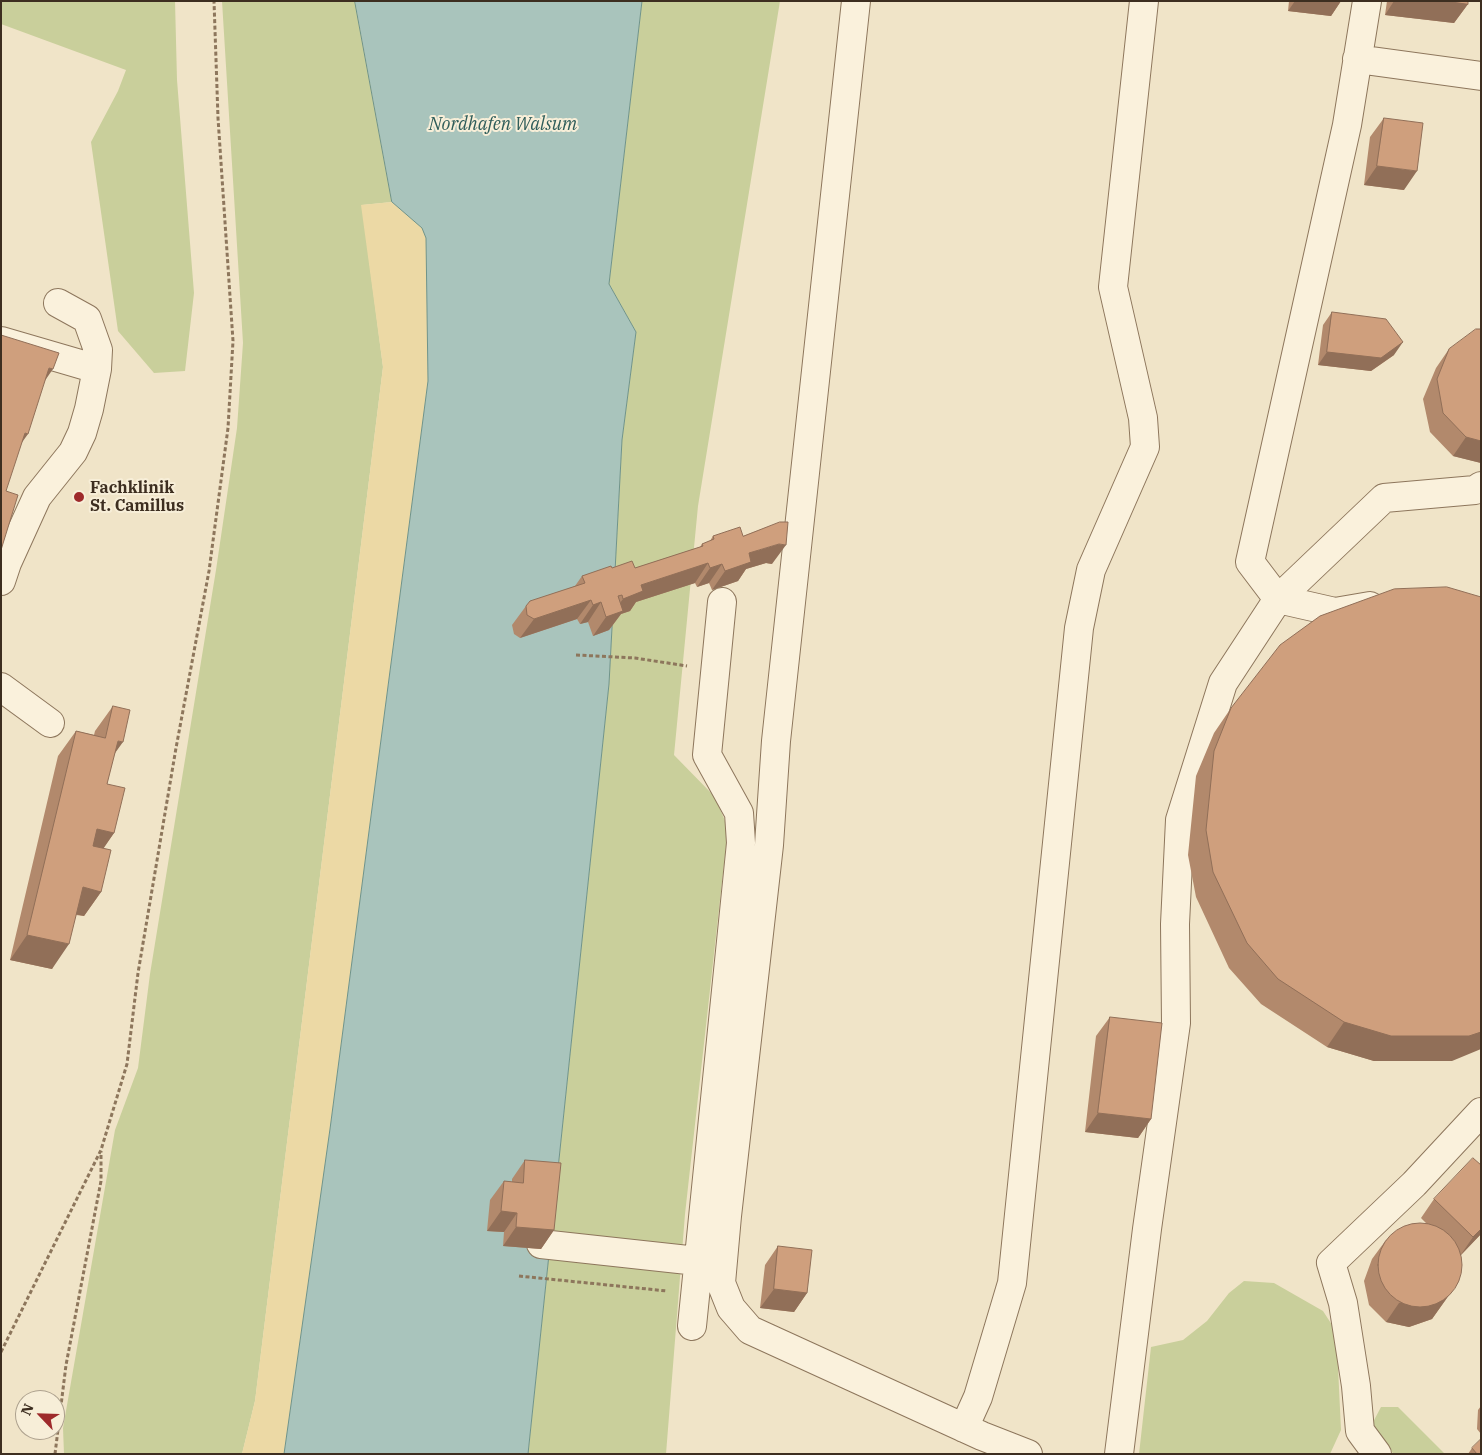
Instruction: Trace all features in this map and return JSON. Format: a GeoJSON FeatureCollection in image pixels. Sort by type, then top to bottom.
{"type":"FeatureCollection","features":[{"type":"Feature","properties":{"kind":"lane"},"geometry":{"type":"LineString","coordinates":[[692,1326],[690,1294],[708,1266],[727,1216],[769,846],[776,741],[856,1]]}},
{"type":"Feature","properties":{"kind":"lane"},"geometry":{"type":"LineString","coordinates":[[964,1428],[978,1396],[1012,1283],[1079,628],[1091,570],[1145,446],[1143,418],[1113,287],[1144,1]]}},
{"type":"Feature","properties":{"kind":"lane"},"geometry":{"type":"LineString","coordinates":[[1367,1],[1347,125],[1250,562],[1278,599],[1335,612],[1393,603]]}},
{"type":"Feature","properties":{"kind":"lane"},"geometry":{"type":"LineString","coordinates":[[1357,59],[1481,76]]}},
{"type":"Feature","properties":{"kind":"lane"},"geometry":{"type":"LineString","coordinates":[[1,581],[6,563],[37,497],[73,452],[82,433],[89,409],[97,369],[98,350],[87,319],[58,303]]}},
{"type":"Feature","properties":{"kind":"lane"},"geometry":{"type":"LineString","coordinates":[[1,341],[97,369]]}},
{"type":"Feature","properties":{"kind":"lane"},"geometry":{"type":"LineString","coordinates":[[1119,1454],[1147,1229],[1176,1023],[1175,924],[1180,820],[1223,683],[1278,599],[1384,498],[1475,490],[1481,486]]}},
{"type":"Feature","properties":{"kind":"lane"},"geometry":{"type":"LineString","coordinates":[[722,602],[707,756],[739,813],[741,843],[708,1266],[732,1308],[750,1330],[964,1428],[1028,1454]]}},
{"type":"Feature","properties":{"kind":"lane"},"geometry":{"type":"LineString","coordinates":[[1,687],[50,723]]}},
{"type":"Feature","properties":{"kind":"lane"},"geometry":{"type":"LineString","coordinates":[[741,843],[769,846]]}},
{"type":"Feature","properties":{"kind":"lane"},"geometry":{"type":"LineString","coordinates":[[1377,1454],[1360,1431],[1356,1386],[1343,1303],[1331,1263],[1414,1184],[1481,1112]]}},
{"type":"Feature","properties":{"kind":"lane"},"geometry":{"type":"LineString","coordinates":[[541,1244],[708,1266]]}},
{"type":"Feature","properties":{"kind":"path"},"geometry":{"type":"LineString","coordinates":[[1,1352],[101,1150],[127,1064],[138,973],[176,748],[209,571],[228,428],[233,341],[218,118],[214,1]]}},
{"type":"Feature","properties":{"kind":"path"},"geometry":{"type":"LineString","coordinates":[[576,655],[635,658],[675,664]]}},
{"type":"Feature","properties":{"kind":"path"},"geometry":{"type":"LineString","coordinates":[[55,1454],[66,1365],[101,1181],[101,1150]]}},
{"type":"Feature","properties":{"kind":"path"},"geometry":{"type":"LineString","coordinates":[[519,1276],[690,1294]]}},
{"type":"Feature","properties":{"kind":"green space"},"geometry":{"type":"Polygon","coordinates":[[[1,1],[175,1],[177,80],[194,293],[185,371],[154,373],[118,331],[91,142],[118,91],[126,70],[1,24],[1,1]]]}},
{"type":"Feature","properties":{"kind":"green space"},"geometry":{"type":"Polygon","coordinates":[[[222,1],[355,1],[392,202],[362,205],[383,367],[255,1401],[242,1454],[64,1454],[65,1417],[115,1130],[138,1068],[150,974],[216,570],[237,428],[243,343],[222,1]]]}},
{"type":"Feature","properties":{"kind":"green space"},"geometry":{"type":"Polygon","coordinates":[[[642,1],[780,1],[698,506],[674,755],[715,797],[728,828],[685,1214],[666,1454],[528,1454],[609,684],[622,440],[636,332],[609,284],[642,1]]]}},
{"type":"Feature","properties":{"kind":"green space"},"geometry":{"type":"Polygon","coordinates":[[[1244,1281],[1274,1283],[1323,1311],[1334,1328],[1337,1346],[1341,1430],[1330,1454],[1139,1454],[1151,1347],[1183,1340],[1207,1321],[1229,1293],[1244,1281]]]}},
{"type":"Feature","properties":{"kind":"green space"},"geometry":{"type":"Polygon","coordinates":[[[1381,1407],[1398,1407],[1445,1454],[1394,1454],[1379,1439],[1371,1426],[1381,1407]]]}},
{"type":"Feature","properties":{"kind":"sand"},"geometry":{"type":"Polygon","coordinates":[[[392,202],[423,228],[426,238],[428,381],[330,1129],[284,1454],[242,1454],[255,1401],[383,367],[361,205],[392,202]]]}},
{"type":"Feature","properties":{"kind":"water","name":"Nordhafen Walsum"},"geometry":{"type":"Polygon","coordinates":[[[355,1],[642,1],[609,284],[636,332],[622,440],[609,684],[528,1454],[284,1454],[330,1129],[428,381],[426,238],[422,228],[392,202],[355,1]]]}},
{"type":"Feature","properties":{"kind":"building"},"geometry":{"type":"Polygon","coordinates":[[[1445,1],[1468,1],[1468,4],[1445,1]]]}},
{"type":"Feature","properties":{"kind":"building"},"geometry":{"type":"Polygon","coordinates":[[[1384,118],[1423,123],[1417,171],[1377,166],[1384,118]]]}},
{"type":"Feature","properties":{"kind":"building"},"geometry":{"type":"Polygon","coordinates":[[[1332,312],[1386,319],[1403,342],[1381,358],[1327,352],[1332,312]]]}},
{"type":"Feature","properties":{"kind":"building"},"geometry":{"type":"Polygon","coordinates":[[[1476,329],[1481,329],[1481,441],[1466,437],[1443,413],[1437,379],[1449,349],[1476,329]]]}},
{"type":"Feature","properties":{"kind":"building"},"geometry":{"type":"Polygon","coordinates":[[[1,335],[59,353],[53,369],[49,368],[28,434],[25,433],[6,491],[18,495],[1,550],[1,335]]]}},
{"type":"Feature","properties":{"kind":"building"},"geometry":{"type":"Polygon","coordinates":[[[780,522],[788,522],[786,545],[779,544],[749,553],[751,562],[725,571],[722,564],[710,568],[708,563],[641,585],[643,591],[623,599],[622,595],[618,596],[623,611],[606,617],[601,602],[593,605],[591,600],[534,619],[527,615],[526,606],[530,601],[585,583],[582,576],[632,561],[635,568],[703,546],[702,544],[714,539],[713,536],[740,527],[743,536],[780,522]]]}},
{"type":"Feature","properties":{"kind":"building"},"geometry":{"type":"Polygon","coordinates":[[[1447,587],[1481,597],[1481,1032],[1469,1036],[1391,1036],[1344,1022],[1278,979],[1247,943],[1213,872],[1206,830],[1214,751],[1231,708],[1280,645],[1320,616],[1394,589],[1447,587]]]}},
{"type":"Feature","properties":{"kind":"building"},"geometry":{"type":"Polygon","coordinates":[[[113,706],[130,710],[123,742],[118,741],[107,784],[125,788],[114,833],[97,829],[93,846],[111,850],[101,892],[83,887],[69,944],[27,935],[76,731],[105,738],[113,706]]]}},
{"type":"Feature","properties":{"kind":"building"},"geometry":{"type":"Polygon","coordinates":[[[1110,1017],[1162,1023],[1151,1119],[1098,1113],[1110,1017]]]}},
{"type":"Feature","properties":{"kind":"building"},"geometry":{"type":"Polygon","coordinates":[[[1473,1158],[1481,1165],[1481,1229],[1473,1237],[1434,1199],[1473,1158]]]}},
{"type":"Feature","properties":{"kind":"building"},"geometry":{"type":"Polygon","coordinates":[[[525,1160],[561,1163],[554,1230],[516,1227],[517,1213],[501,1211],[504,1181],[523,1183],[525,1160]]]}},
{"type":"Feature","properties":{"kind":"building"},"geometry":{"type":"Polygon","coordinates":[[[1420,1223],[1443,1230],[1455,1242],[1462,1265],[1455,1288],[1443,1300],[1420,1307],[1397,1300],[1385,1288],[1378,1265],[1385,1242],[1397,1230],[1420,1223]]]}},
{"type":"Feature","properties":{"kind":"building"},"geometry":{"type":"Polygon","coordinates":[[[778,1246],[812,1250],[807,1293],[774,1289],[778,1246]]]}},
{"type":"Feature","properties":{"kind":"building"},"geometry":{"type":"Polygon","coordinates":[[[1481,1439],[1481,1454],[1477,1454],[1472,1448],[1481,1439]]]}},
{"type":"Feature","properties":{"kind":"place","name":"Fachklinik St. Camillus"},"geometry":{"type":"Point","coordinates":[79,497]}}]}
